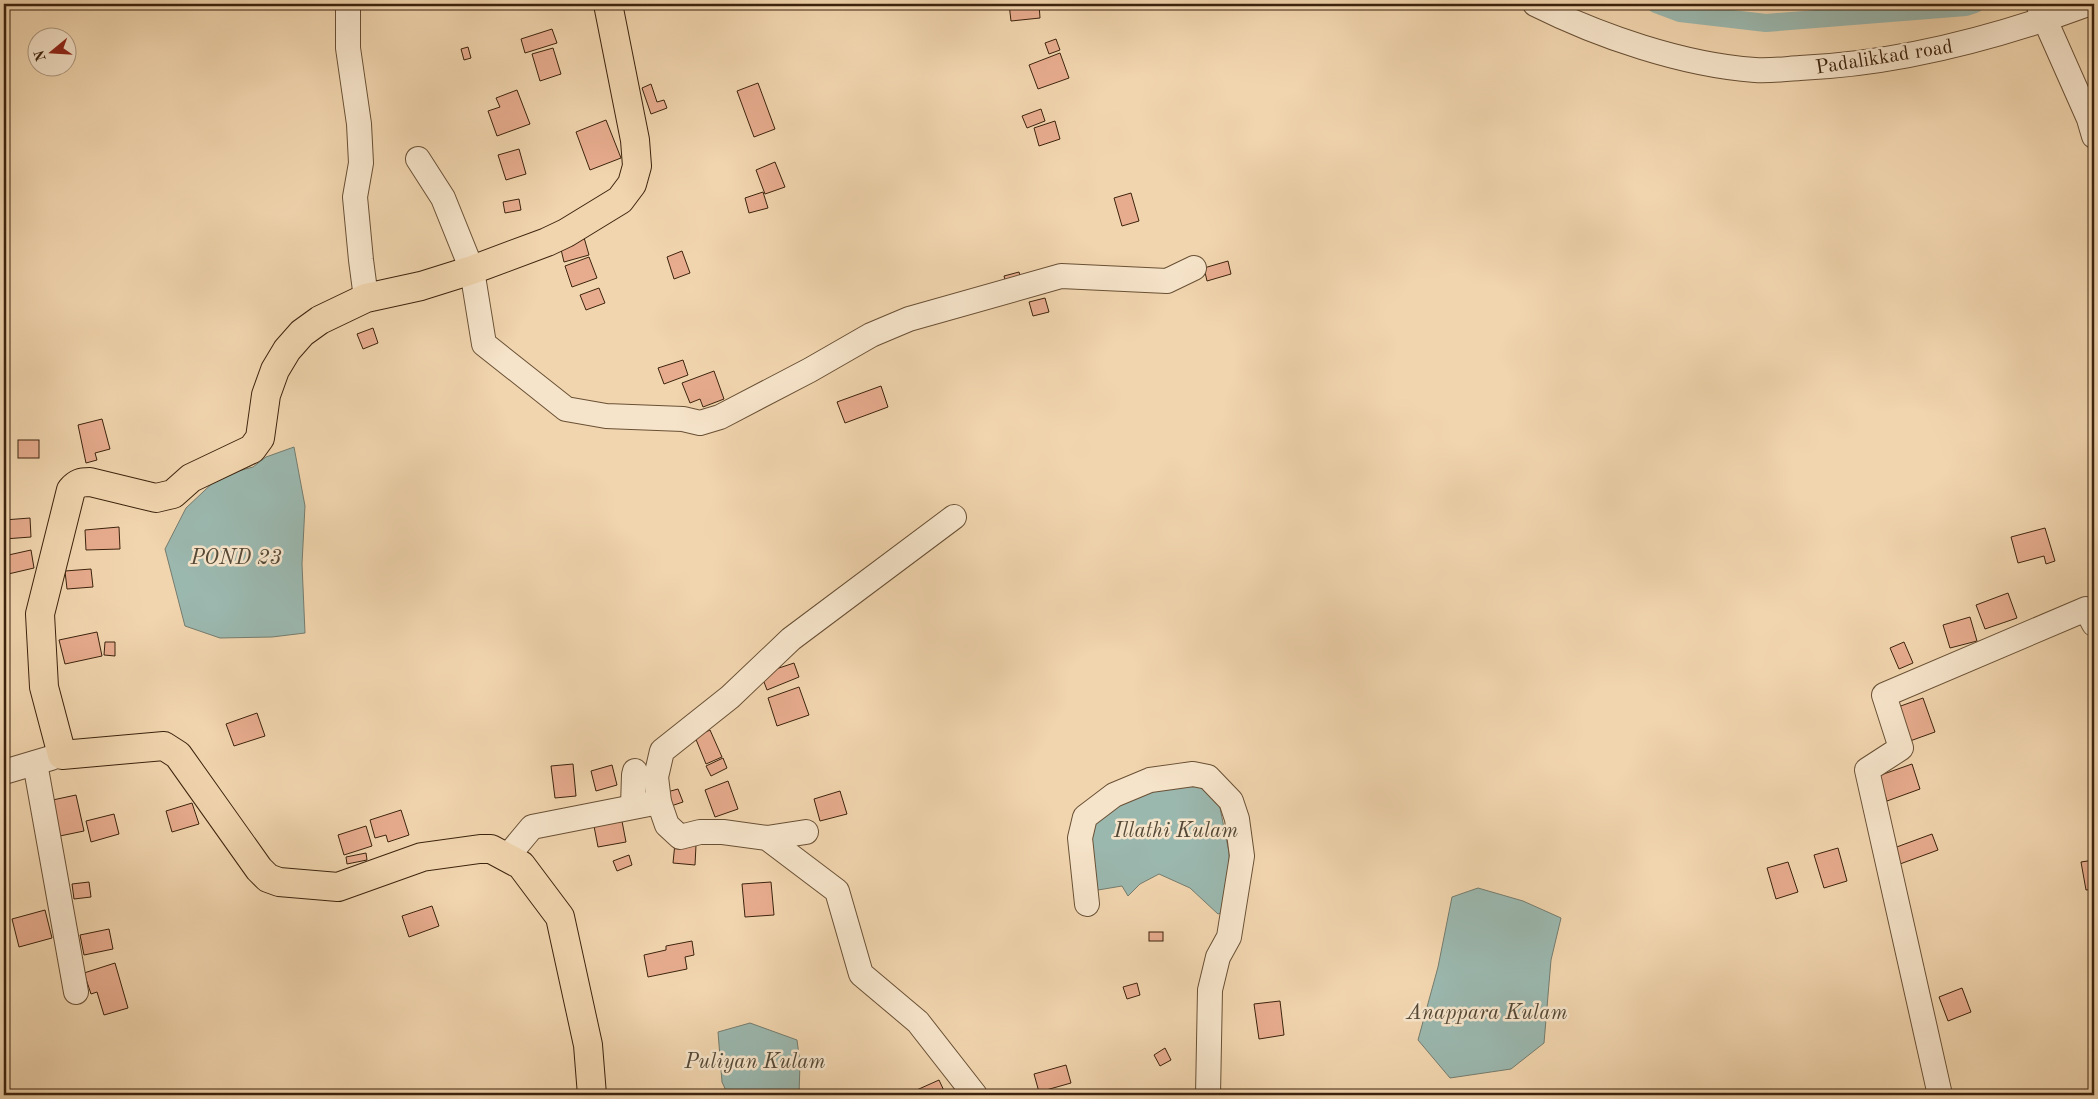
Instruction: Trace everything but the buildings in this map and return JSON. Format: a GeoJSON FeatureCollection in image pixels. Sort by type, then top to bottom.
{"type":"FeatureCollection","features":[{"type":"Feature","properties":{"kind":"main road"},"geometry":{"type":"LineString","coordinates":[[592,1095],[588,1045],[560,917],[521,865],[491,849],[422,857],[338,887],[279,882],[268,878],[178,755],[164,746],[62,755],[44,687],[40,614],[71,490],[76,484],[82,482],[156,498],[167,497],[173,494],[191,478],[252,449],[260,438],[269,387],[275,370],[287,350],[302,333],[320,320],[366,298],[421,286],[472,270],[566,234],[620,200],[632,184],[636,166],[636,140],[608,4]]}},
{"type":"Feature","properties":{"kind":"street"},"geometry":{"type":"LineString","coordinates":[[348,4],[348,48],[359,124],[361,163],[355,197],[360,260],[366,298]]}},
{"type":"Feature","properties":{"kind":"street","name":"Padalikkad road"},"geometry":{"type":"LineString","coordinates":[[1534,4],[1570,21],[1674,57],[1755,70],[1839,67],[1953,46],[2041,11],[2088,4]]}},
{"type":"Feature","properties":{"kind":"street"},"geometry":{"type":"LineString","coordinates":[[2041,11],[2089,119],[2094,136]]}},
{"type":"Feature","properties":{"kind":"street"},"geometry":{"type":"LineString","coordinates":[[418,159],[443,198],[472,270],[484,344],[566,409],[606,416],[683,419],[700,423],[720,417],[810,370],[871,335],[909,319],[1061,276],[1167,281],[1194,268]]}},
{"type":"Feature","properties":{"kind":"street"},"geometry":{"type":"LineString","coordinates":[[806,832],[767,838],[723,832],[700,832],[680,837],[668,825],[659,802],[656,777],[662,751],[730,697],[791,639],[954,517]]}},
{"type":"Feature","properties":{"kind":"street"},"geometry":{"type":"LineString","coordinates":[[1940,1095],[1867,770],[1901,748],[1884,696],[2086,608],[2094,624]]}},
{"type":"Feature","properties":{"kind":"street"},"geometry":{"type":"LineString","coordinates":[[4,772],[62,755]]}},
{"type":"Feature","properties":{"kind":"street"},"geometry":{"type":"LineString","coordinates":[[35,762],[76,992]]}},
{"type":"Feature","properties":{"kind":"street"},"geometry":{"type":"LineString","coordinates":[[633,806],[634,775],[636,771]]}},
{"type":"Feature","properties":{"kind":"street"},"geometry":{"type":"LineString","coordinates":[[1087,904],[1080,838],[1086,817],[1114,795],[1150,780],[1193,774],[1208,777],[1232,801],[1238,819],[1242,856],[1229,937],[1218,957],[1210,990],[1208,1095]]}},
{"type":"Feature","properties":{"kind":"street"},"geometry":{"type":"LineString","coordinates":[[507,857],[532,827],[659,802]]}},
{"type":"Feature","properties":{"kind":"street"},"geometry":{"type":"LineString","coordinates":[[767,838],[837,891],[861,974],[918,1022],[975,1095]]}},
{"type":"Feature","properties":{"kind":"water","name":"POND 23"},"geometry":{"type":"Polygon","coordinates":[[[294,447],[305,506],[302,564],[305,633],[272,637],[220,638],[185,626],[165,549],[186,508],[220,476],[253,467],[266,457],[294,447]]]}},
{"type":"Feature","properties":{"kind":"water","name":"Illathi Kulam"},"geometry":{"type":"Polygon","coordinates":[[[1198,774],[1219,803],[1229,852],[1230,909],[1218,914],[1190,888],[1159,874],[1140,884],[1128,896],[1122,886],[1098,890],[1091,876],[1087,820],[1108,809],[1198,774]]]}},
{"type":"Feature","properties":{"kind":"water","name":"Anappara Kulam"},"geometry":{"type":"Polygon","coordinates":[[[1478,888],[1523,901],[1561,918],[1551,960],[1544,1043],[1511,1069],[1450,1078],[1418,1040],[1438,967],[1452,897],[1478,888]]]}},
{"type":"Feature","properties":{"kind":"water","name":"Puliyan Kulam"},"geometry":{"type":"Polygon","coordinates":[[[750,1023],[797,1040],[800,1063],[799,1095],[728,1095],[722,1082],[718,1032],[750,1023]]]}},
{"type":"Feature","properties":{"kind":"waterway"},"geometry":{"type":"LineString","coordinates":[[1656,4],[1680,13],[1766,23],[1966,7],[1975,4]]}}]}
